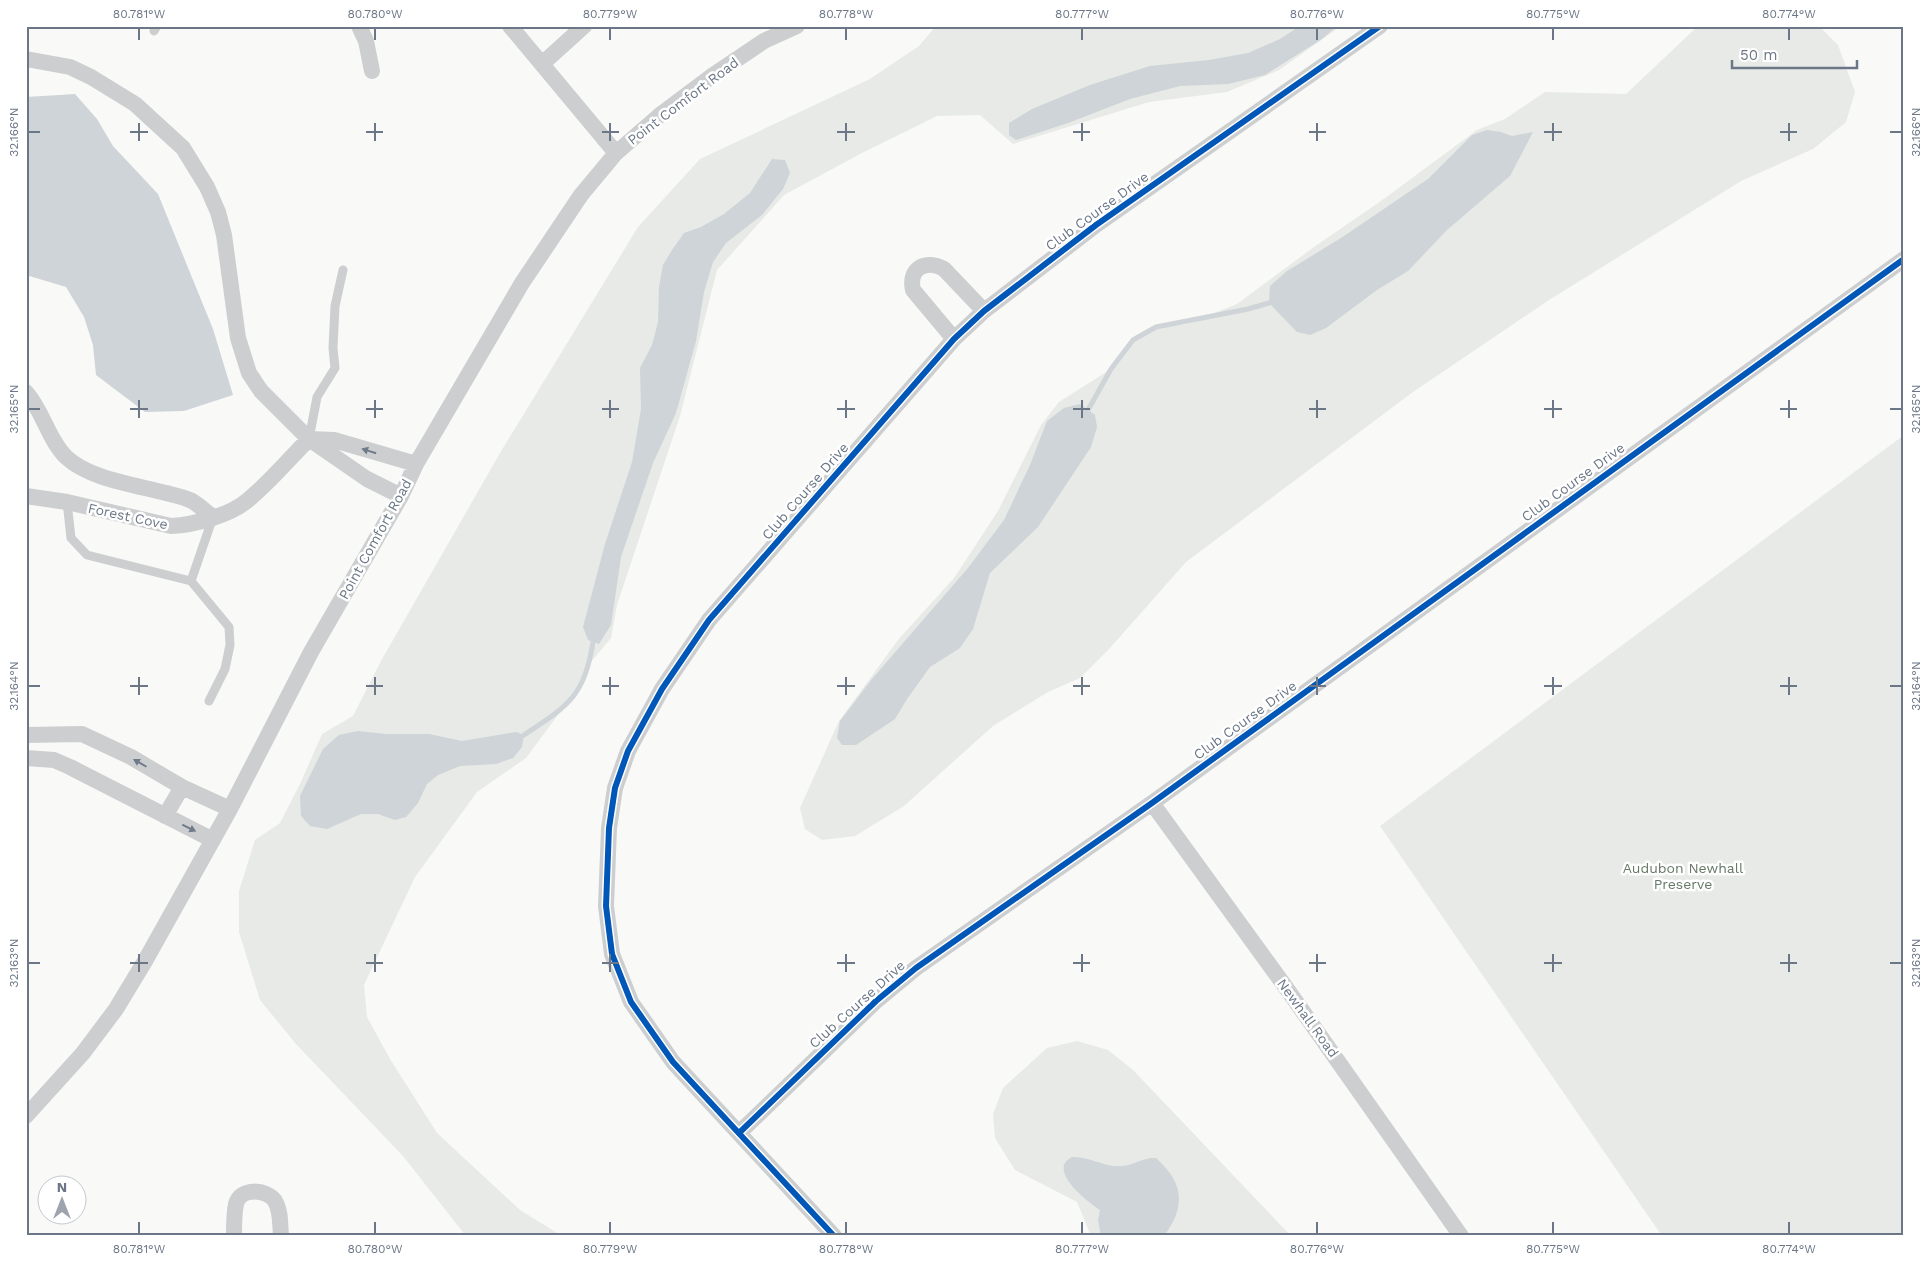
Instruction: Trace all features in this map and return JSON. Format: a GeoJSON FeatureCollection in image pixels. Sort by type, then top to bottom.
{"type":"FeatureCollection","features":[{"type":"Feature","properties":{"kind":"street"},"geometry":{"type":"LineString","coordinates":[[359,26],[366,41],[372,71]]}},
{"type":"Feature","properties":{"kind":"street"},"geometry":{"type":"LineString","coordinates":[[510,26],[616,153]]}},
{"type":"Feature","properties":{"kind":"street"},"geometry":{"type":"LineString","coordinates":[[542,64],[584,26]]}},
{"type":"Feature","properties":{"kind":"street","name":"Point Comfort Road"},"geometry":{"type":"LineString","coordinates":[[26,1116],[83,1053],[116,1009],[213,840],[312,652],[416,464],[522,283],[581,195],[616,153],[660,115],[712,76],[764,41],[797,26]]}},
{"type":"Feature","properties":{"kind":"street","name":"Club Course Drive"},"geometry":{"type":"LineString","coordinates":[[834,1236],[668,1054],[631,1002],[612,954],[606,906],[609,828],[615,788],[628,751],[662,689],[708,620],[954,339],[984,311],[1096,225],[1380,26]]}},
{"type":"Feature","properties":{"kind":"street"},"geometry":{"type":"LineString","coordinates":[[26,59],[70,67],[91,77],[135,104],[183,148],[207,187],[218,212],[224,235],[238,338],[248,373],[260,391],[309,439],[367,479],[400,496]]}},
{"type":"Feature","properties":{"kind":"street","name":"Club Course Drive"},"geometry":{"type":"LineString","coordinates":[[739,1133],[876,1001],[916,968],[1152,803],[1904,259]]}},
{"type":"Feature","properties":{"kind":"street"},"geometry":{"type":"LineString","coordinates":[[954,339],[913,290],[913,276],[918,269],[928,263],[937,264],[984,311]]}},
{"type":"Feature","properties":{"kind":"street"},"geometry":{"type":"LineString","coordinates":[[26,392],[39,411],[58,447],[75,464],[88,471],[192,501],[213,517]]}},
{"type":"Feature","properties":{"kind":"street"},"geometry":{"type":"LineString","coordinates":[[309,439],[334,440],[416,464]]}},
{"type":"Feature","properties":{"kind":"street","name":"Forest Cove"},"geometry":{"type":"LineString","coordinates":[[26,496],[67,502],[171,526],[184,525],[213,517],[247,501],[309,439]]}},
{"type":"Feature","properties":{"kind":"street"},"geometry":{"type":"LineString","coordinates":[[54,760],[58,733]]}},
{"type":"Feature","properties":{"kind":"street"},"geometry":{"type":"LineString","coordinates":[[26,734],[74,733],[90,738],[131,757],[182,787],[230,809]]}},
{"type":"Feature","properties":{"kind":"street"},"geometry":{"type":"LineString","coordinates":[[26,758],[54,760],[213,840]]}},
{"type":"Feature","properties":{"kind":"street"},"geometry":{"type":"LineString","coordinates":[[165,816],[182,787]]}},
{"type":"Feature","properties":{"kind":"street","name":"Newhall Road"},"geometry":{"type":"LineString","coordinates":[[1152,803],[1287,989],[1461,1236]]}},
{"type":"Feature","properties":{"kind":"street"},"geometry":{"type":"LineString","coordinates":[[234,1236],[236,1204],[240,1196],[255,1192],[265,1193],[274,1199],[279,1214],[280,1236]]}},
{"type":"Feature","properties":{"kind":"lane"},"geometry":{"type":"LineString","coordinates":[[309,439],[317,397],[335,368],[333,348],[335,306],[342,270]]}},
{"type":"Feature","properties":{"kind":"lane","name":"Forest Cove"},"geometry":{"type":"LineString","coordinates":[[67,502],[71,538],[87,555],[191,581]]}},
{"type":"Feature","properties":{"kind":"lane"},"geometry":{"type":"LineString","coordinates":[[209,702],[225,669],[230,645],[229,627],[191,581],[213,517]]}},
{"type":"Feature","properties":{"kind":"green space"},"geometry":{"type":"Polygon","coordinates":[[[936,26],[1341,26],[1279,70],[1227,92],[1149,102],[1013,144],[980,115],[937,116],[862,153],[784,195],[717,270],[680,416],[617,605],[611,638],[590,663],[577,693],[560,712],[526,758],[477,792],[415,877],[364,985],[367,1017],[390,1059],[437,1133],[520,1210],[562,1236],[466,1236],[403,1156],[296,1044],[260,1000],[239,932],[239,891],[255,840],[280,823],[322,734],[353,716],[381,661],[500,453],[638,227],[700,159],[870,79],[919,46],[936,26]]]}},
{"type":"Feature","properties":{"kind":"green space"},"geometry":{"type":"Polygon","coordinates":[[[1698,26],[1819,26],[1838,45],[1855,92],[1846,122],[1813,149],[1741,181],[1549,300],[1413,392],[1186,562],[1110,648],[1080,678],[1048,692],[993,726],[904,806],[855,836],[822,840],[805,829],[800,808],[839,721],[898,640],[954,578],[998,511],[1041,425],[1059,402],[1111,369],[1133,340],[1156,327],[1187,324],[1237,304],[1477,130],[1505,119],[1545,92],[1626,94],[1698,26]]]}},
{"type":"Feature","properties":{"kind":"green space","name":"Audubon Newhall Preserve"},"geometry":{"type":"Polygon","coordinates":[[[1904,435],[1904,1236],[1662,1236],[1380,826],[1904,435]]]}},
{"type":"Feature","properties":{"kind":"green space"},"geometry":{"type":"Polygon","coordinates":[[[1077,1041],[1108,1050],[1133,1070],[1291,1236],[1091,1236],[1077,1202],[1015,1170],[995,1138],[993,1114],[1003,1088],[1047,1048],[1077,1041]]]}},
{"type":"Feature","properties":{"kind":"shaded area"},"geometry":{"type":"Polygon","coordinates":[[[1300,26],[1337,26],[1322,39],[1265,75],[1228,84],[1180,86],[1130,99],[1068,123],[1016,140],[1009,135],[1009,123],[1032,109],[1090,85],[1150,66],[1209,60],[1248,53],[1280,39],[1300,26]]]}},
{"type":"Feature","properties":{"kind":"shaded area"},"geometry":{"type":"Polygon","coordinates":[[[75,94],[97,119],[113,146],[158,194],[213,329],[233,395],[184,411],[145,412],[96,375],[93,345],[84,317],[66,287],[26,275],[26,97],[75,94]]]}},
{"type":"Feature","properties":{"kind":"shaded area"},"geometry":{"type":"Polygon","coordinates":[[[1487,130],[1512,136],[1533,132],[1510,176],[1447,230],[1408,271],[1377,290],[1326,328],[1310,335],[1297,332],[1269,303],[1270,286],[1287,271],[1341,238],[1428,179],[1472,135],[1487,130]]]}},
{"type":"Feature","properties":{"kind":"shaded area"},"geometry":{"type":"Polygon","coordinates":[[[772,159],[785,160],[790,173],[783,189],[762,215],[726,243],[713,262],[704,292],[696,341],[676,413],[653,463],[621,557],[611,625],[599,644],[588,640],[583,627],[605,544],[632,462],[641,409],[640,368],[652,345],[658,322],[659,287],[663,265],[684,233],[701,227],[724,214],[750,193],[772,159]]]}},
{"type":"Feature","properties":{"kind":"shaded area"},"geometry":{"type":"Polygon","coordinates":[[[1080,404],[1095,415],[1097,427],[1091,447],[1038,527],[990,573],[973,629],[960,648],[930,667],[895,719],[856,745],[842,745],[837,738],[840,721],[872,679],[968,568],[1004,520],[1030,465],[1047,421],[1064,408],[1080,404]]]}},
{"type":"Feature","properties":{"kind":"shaded area"},"geometry":{"type":"Polygon","coordinates":[[[358,731],[386,734],[429,734],[462,741],[516,732],[524,735],[522,747],[513,758],[496,764],[460,766],[438,775],[427,784],[418,803],[406,817],[395,820],[378,814],[361,814],[327,829],[310,826],[301,816],[300,796],[323,749],[339,735],[358,731]]]}},
{"type":"Feature","properties":{"kind":"shaded area"},"geometry":{"type":"Polygon","coordinates":[[[1072,1157],[1085,1158],[1116,1166],[1156,1158],[1172,1177],[1179,1195],[1176,1215],[1164,1236],[1101,1236],[1098,1220],[1100,1210],[1079,1193],[1066,1177],[1065,1163],[1072,1157]]]}},
{"type":"Feature","properties":{"kind":"waterway"},"geometry":{"type":"LineString","coordinates":[[1088,410],[1111,369],[1133,340],[1156,327],[1248,309],[1269,303]]}},
{"type":"Feature","properties":{"kind":"waterway"},"geometry":{"type":"LineString","coordinates":[[524,735],[552,716],[572,698],[585,675],[593,642]]}},
{"type":"Feature","properties":{"kind":"cycle path"},"geometry":{"type":"LineString","coordinates":[[834,1236],[673,1062],[631,1002],[612,954],[606,906],[609,828],[615,788],[628,751],[662,689],[709,620],[954,339],[984,311],[1096,225],[1380,26]]}},
{"type":"Feature","properties":{"kind":"cycle path"},"geometry":{"type":"LineString","coordinates":[[739,1133],[876,1001],[916,968],[1152,803],[1904,259]]}}]}
